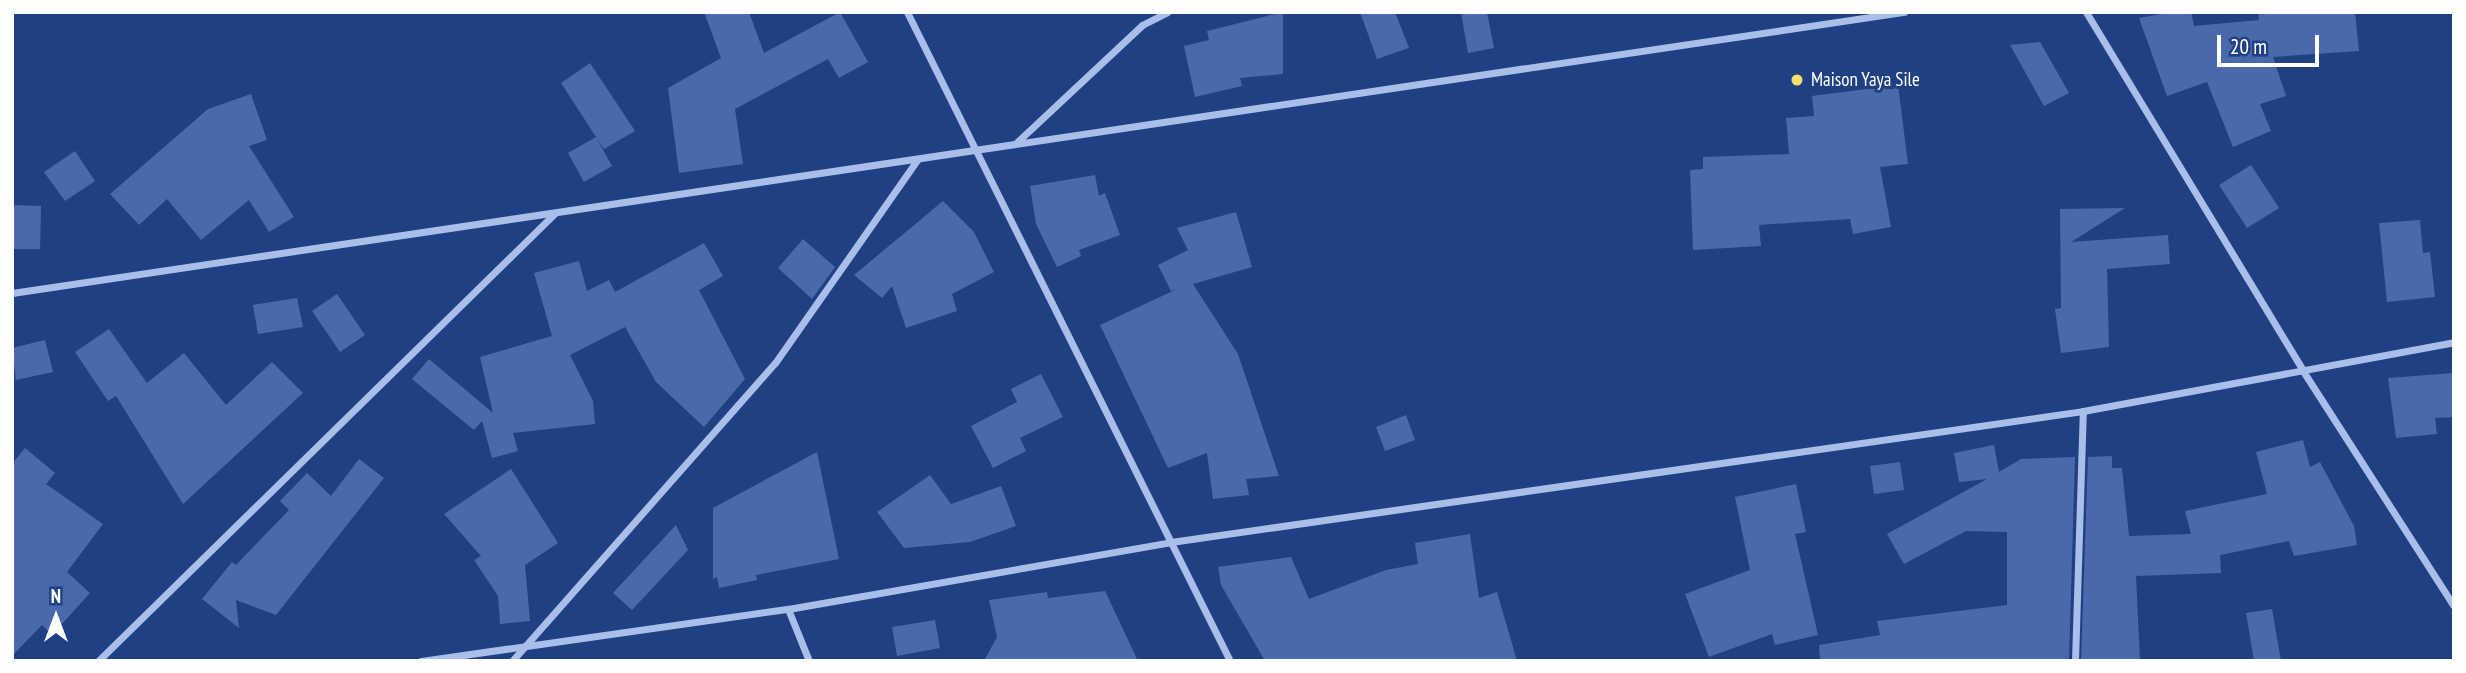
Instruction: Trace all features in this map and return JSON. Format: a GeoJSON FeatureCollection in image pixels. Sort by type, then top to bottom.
{"type":"FeatureCollection","features":[{"type":"Feature","properties":{"kind":"street"},"geometry":{"type":"LineString","coordinates":[[907,12],[980,150],[1230,661]]}},
{"type":"Feature","properties":{"kind":"street"},"geometry":{"type":"LineString","coordinates":[[1014,145],[1142,25],[1167,12]]}},
{"type":"Feature","properties":{"kind":"street"},"geometry":{"type":"LineString","coordinates":[[12,293],[1904,12]]}},
{"type":"Feature","properties":{"kind":"street"},"geometry":{"type":"LineString","coordinates":[[2086,12],[2303,371],[2454,606]]}},
{"type":"Feature","properties":{"kind":"street"},"geometry":{"type":"LineString","coordinates":[[512,661],[532,642],[775,363],[917,160]]}},
{"type":"Feature","properties":{"kind":"street"},"geometry":{"type":"LineString","coordinates":[[98,661],[555,212]]}},
{"type":"Feature","properties":{"kind":"street"},"geometry":{"type":"LineString","coordinates":[[421,661],[532,642],[788,608],[1171,542],[2083,411],[2454,342]]}},
{"type":"Feature","properties":{"kind":"street"},"geometry":{"type":"LineString","coordinates":[[2076,661],[2083,411]]}},
{"type":"Feature","properties":{"kind":"street"},"geometry":{"type":"LineString","coordinates":[[788,608],[809,661]]}},
{"type":"Feature","properties":{"kind":"building"},"geometry":{"type":"Polygon","coordinates":[[[704,12],[749,12],[764,53],[840,12],[868,62],[839,78],[828,59],[735,109],[743,164],[679,173],[668,88],[721,58],[704,12]]]}},
{"type":"Feature","properties":{"kind":"building"},"geometry":{"type":"Polygon","coordinates":[[[1283,12],[1283,74],[1240,78],[1242,86],[1195,97],[1184,46],[1209,40],[1207,31],[1283,12]]]}},
{"type":"Feature","properties":{"kind":"building"},"geometry":{"type":"Polygon","coordinates":[[[1360,12],[1395,12],[1409,48],[1377,59],[1360,12]]]}},
{"type":"Feature","properties":{"kind":"building"},"geometry":{"type":"Polygon","coordinates":[[[1461,12],[1487,12],[1494,48],[1468,53],[1461,12]]]}},
{"type":"Feature","properties":{"kind":"building"},"geometry":{"type":"Polygon","coordinates":[[[2172,12],[2191,12],[2194,26],[2259,20],[2258,14],[2355,12],[2359,51],[2273,57],[2286,96],[2260,104],[2271,131],[2233,147],[2207,82],[2167,96],[2139,18],[2172,12]]]}},
{"type":"Feature","properties":{"kind":"building"},"geometry":{"type":"Polygon","coordinates":[[[2040,42],[2069,93],[2044,106],[2010,45],[2040,42]]]}},
{"type":"Feature","properties":{"kind":"building"},"geometry":{"type":"Polygon","coordinates":[[[590,63],[635,131],[604,149],[597,139],[612,166],[584,182],[568,153],[596,137],[561,83],[590,63]]]}},
{"type":"Feature","properties":{"kind":"building"},"geometry":{"type":"Polygon","coordinates":[[[1898,85],[1908,164],[1880,167],[1891,227],[1853,234],[1850,219],[1759,225],[1761,246],[1693,250],[1690,170],[1703,169],[1703,157],[1789,154],[1786,118],[1814,116],[1812,96],[1898,85]]]}},
{"type":"Feature","properties":{"kind":"building"},"geometry":{"type":"Polygon","coordinates":[[[251,94],[267,140],[249,146],[294,217],[269,232],[249,200],[201,240],[167,199],[139,225],[110,194],[208,109],[251,94]]]}},
{"type":"Feature","properties":{"kind":"building"},"geometry":{"type":"Polygon","coordinates":[[[75,151],[95,181],[65,201],[44,172],[75,151]]]}},
{"type":"Feature","properties":{"kind":"building"},"geometry":{"type":"Polygon","coordinates":[[[2251,165],[2279,208],[2247,228],[2219,185],[2251,165]]]}},
{"type":"Feature","properties":{"kind":"building"},"geometry":{"type":"Polygon","coordinates":[[[1095,175],[1099,196],[1105,193],[1120,235],[1079,250],[1081,256],[1057,267],[1036,224],[1030,186],[1095,175]]]}},
{"type":"Feature","properties":{"kind":"building"},"geometry":{"type":"Polygon","coordinates":[[[943,201],[974,232],[994,272],[952,294],[957,311],[906,328],[892,286],[882,298],[854,275],[943,201]]]}},
{"type":"Feature","properties":{"kind":"building"},"geometry":{"type":"Polygon","coordinates":[[[12,205],[41,206],[40,249],[12,249],[12,205]]]}},
{"type":"Feature","properties":{"kind":"building"},"geometry":{"type":"Polygon","coordinates":[[[2125,208],[2071,242],[2168,235],[2170,264],[2107,269],[2109,347],[2061,353],[2055,309],[2061,308],[2060,209],[2125,208]]]}},
{"type":"Feature","properties":{"kind":"building"},"geometry":{"type":"Polygon","coordinates":[[[1236,212],[1252,267],[1193,284],[1238,354],[1279,476],[1246,479],[1249,495],[1213,499],[1207,453],[1168,468],[1100,325],[1177,289],[1171,291],[1158,265],[1188,250],[1177,228],[1236,212]]]}},
{"type":"Feature","properties":{"kind":"building"},"geometry":{"type":"Polygon","coordinates":[[[2420,220],[2423,253],[2430,252],[2435,297],[2387,302],[2379,223],[2420,220]]]}},
{"type":"Feature","properties":{"kind":"building"},"geometry":{"type":"Polygon","coordinates":[[[803,239],[835,267],[812,299],[778,268],[803,239]]]}},
{"type":"Feature","properties":{"kind":"building"},"geometry":{"type":"Polygon","coordinates":[[[704,243],[723,276],[699,290],[745,379],[704,427],[656,382],[625,327],[570,355],[593,401],[595,424],[513,433],[518,451],[492,458],[482,421],[474,430],[412,379],[429,359],[493,413],[480,357],[552,336],[534,273],[579,261],[587,291],[609,280],[615,292],[704,243]]]}},
{"type":"Feature","properties":{"kind":"building"},"geometry":{"type":"Polygon","coordinates":[[[337,294],[365,335],[340,352],[312,311],[337,294]]]}},
{"type":"Feature","properties":{"kind":"building"},"geometry":{"type":"Polygon","coordinates":[[[297,298],[303,327],[258,334],[253,305],[297,298]]]}},
{"type":"Feature","properties":{"kind":"building"},"geometry":{"type":"Polygon","coordinates":[[[109,329],[147,383],[184,353],[226,405],[272,362],[303,393],[183,504],[116,396],[108,401],[75,352],[109,329]]]}},
{"type":"Feature","properties":{"kind":"building"},"geometry":{"type":"Polygon","coordinates":[[[45,340],[53,372],[16,380],[12,348],[45,340]]]}},
{"type":"Feature","properties":{"kind":"building"},"geometry":{"type":"Polygon","coordinates":[[[2454,373],[2454,417],[2435,418],[2437,434],[2396,438],[2388,378],[2454,373]]]}},
{"type":"Feature","properties":{"kind":"building"},"geometry":{"type":"Polygon","coordinates":[[[1041,374],[1063,417],[1020,438],[1026,451],[993,468],[971,426],[1017,402],[1011,389],[1041,374]]]}},
{"type":"Feature","properties":{"kind":"building"},"geometry":{"type":"Polygon","coordinates":[[[1406,415],[1415,440],[1385,451],[1376,427],[1406,415]]]}},
{"type":"Feature","properties":{"kind":"building"},"geometry":{"type":"Polygon","coordinates":[[[2303,440],[2310,467],[2320,462],[2354,526],[2357,545],[2294,556],[2289,541],[2220,555],[2221,573],[2136,576],[2140,661],[2081,661],[2088,457],[2112,456],[2112,468],[2122,468],[2129,536],[2191,534],[2185,511],[2267,494],[2256,452],[2303,440]]]}},
{"type":"Feature","properties":{"kind":"building"},"geometry":{"type":"Polygon","coordinates":[[[1994,445],[1999,472],[2021,459],[2075,457],[2069,661],[1820,661],[1819,645],[1880,635],[1877,621],[2007,605],[2007,532],[1966,531],[1904,564],[1887,534],[1987,479],[1959,482],[1954,453],[1994,445]]]}},
{"type":"Feature","properties":{"kind":"building"},"geometry":{"type":"Polygon","coordinates":[[[25,448],[55,473],[46,484],[103,524],[67,572],[90,593],[52,635],[42,625],[12,656],[12,464],[25,448]]]}},
{"type":"Feature","properties":{"kind":"building"},"geometry":{"type":"Polygon","coordinates":[[[817,452],[839,559],[756,575],[757,580],[719,588],[717,577],[713,579],[713,508],[817,452]]]}},
{"type":"Feature","properties":{"kind":"building"},"geometry":{"type":"Polygon","coordinates":[[[359,459],[384,478],[276,615],[236,600],[239,628],[202,599],[232,562],[236,565],[289,510],[280,501],[307,473],[331,496],[359,459]]]}},
{"type":"Feature","properties":{"kind":"building"},"geometry":{"type":"Polygon","coordinates":[[[1900,462],[1904,490],[1874,494],[1870,466],[1900,462]]]}},
{"type":"Feature","properties":{"kind":"building"},"geometry":{"type":"Polygon","coordinates":[[[511,469],[558,543],[525,565],[530,621],[500,624],[498,596],[474,560],[481,556],[444,514],[511,469]]]}},
{"type":"Feature","properties":{"kind":"building"},"geometry":{"type":"Polygon","coordinates":[[[930,475],[951,504],[1001,486],[1016,526],[970,542],[904,548],[877,512],[930,475]]]}},
{"type":"Feature","properties":{"kind":"building"},"geometry":{"type":"Polygon","coordinates":[[[1796,484],[1806,532],[1795,534],[1818,635],[1775,645],[1772,634],[1709,657],[1685,594],[1750,570],[1735,497],[1796,484]]]}},
{"type":"Feature","properties":{"kind":"building"},"geometry":{"type":"Polygon","coordinates":[[[676,525],[688,550],[632,610],[613,593],[676,525]]]}},
{"type":"Feature","properties":{"kind":"building"},"geometry":{"type":"Polygon","coordinates":[[[1470,534],[1479,598],[1497,592],[1517,661],[1265,661],[1221,585],[1218,567],[1291,557],[1309,599],[1386,570],[1418,564],[1415,543],[1470,534]]]}},
{"type":"Feature","properties":{"kind":"building"},"geometry":{"type":"Polygon","coordinates":[[[1105,591],[1138,661],[984,661],[997,637],[989,600],[1047,592],[1048,598],[1105,591]]]}},
{"type":"Feature","properties":{"kind":"building"},"geometry":{"type":"Polygon","coordinates":[[[2272,609],[2281,661],[2254,661],[2246,613],[2272,609]]]}},
{"type":"Feature","properties":{"kind":"building"},"geometry":{"type":"Polygon","coordinates":[[[935,620],[940,648],[897,656],[892,627],[935,620]]]}},
{"type":"Feature","properties":{"kind":"place","name":"Maison Yaya Sile"},"geometry":{"type":"Point","coordinates":[1797,80]}}]}
